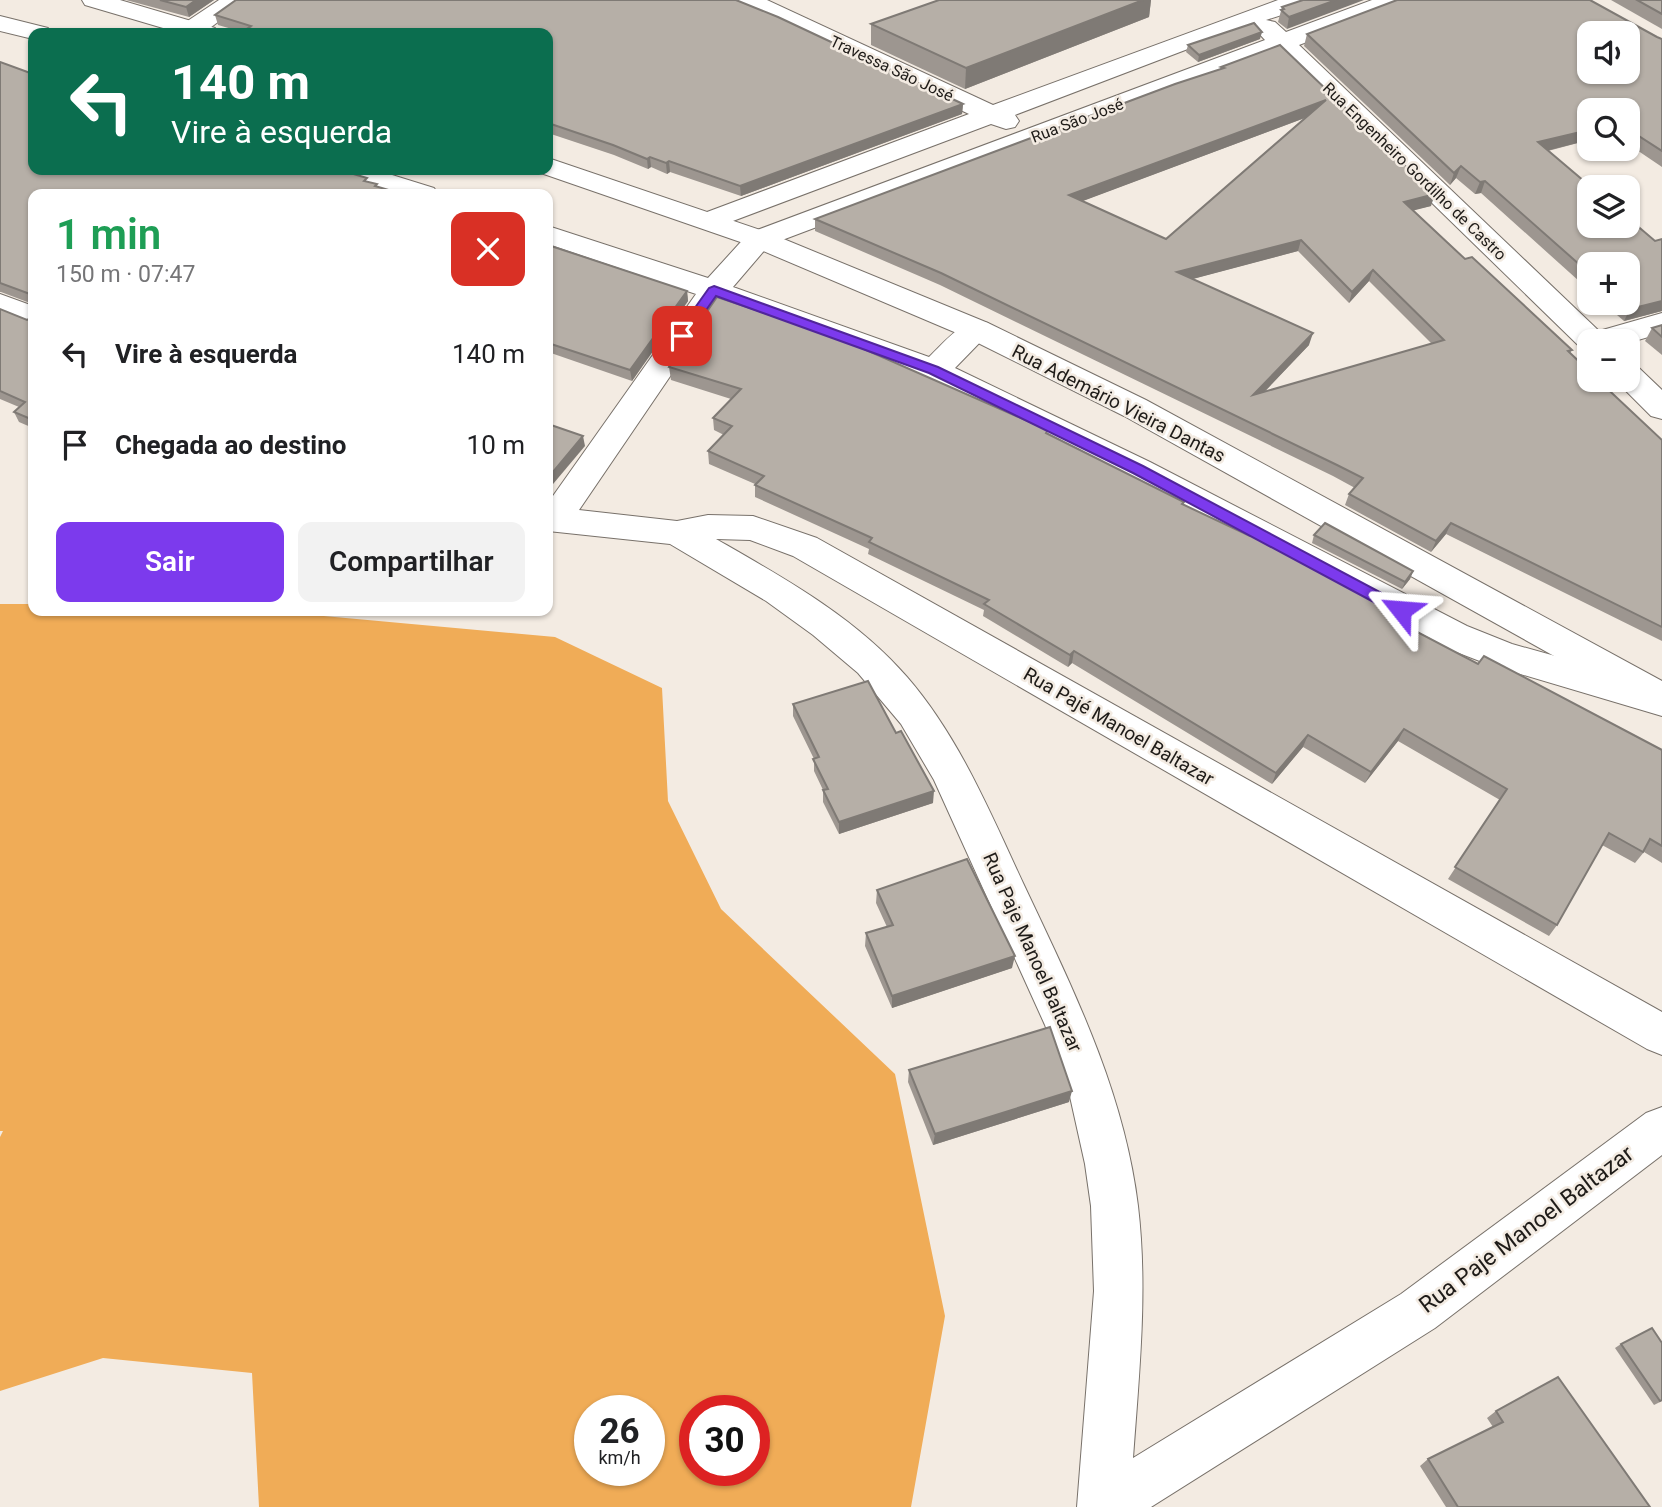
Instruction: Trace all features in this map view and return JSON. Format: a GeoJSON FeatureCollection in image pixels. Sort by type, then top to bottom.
{"type":"FeatureCollection","features":[{"type":"Feature","properties":{"kind":"street"},"geometry":{"type":"LineString","coordinates":[[94,0],[182,28]]}},
{"type":"Feature","properties":{"kind":"street"},"geometry":{"type":"LineString","coordinates":[[199,28],[236,0]]}},
{"type":"Feature","properties":{"kind":"street","name":"Travessa São José"},"geometry":{"type":"LineString","coordinates":[[747,0],[1037,135]]}},
{"type":"Feature","properties":{"kind":"street","name":"Rua São José"},"geometry":{"type":"LineString","coordinates":[[709,221],[993,116],[1247,8],[1304,0]]}},
{"type":"Feature","properties":{"kind":"street","name":"Rua São José"},"geometry":{"type":"LineString","coordinates":[[759,239],[1395,0]]}},
{"type":"Feature","properties":{"kind":"street","name":"Rua Engenheiro Gordilho de Castro"},"geometry":{"type":"LineString","coordinates":[[1247,8],[1580,329]]}},
{"type":"Feature","properties":{"kind":"street"},"geometry":{"type":"LineString","coordinates":[[0,23],[28,30]]}},
{"type":"Feature","properties":{"kind":"street","name":"Rua Ademário Vieira Dantas"},"geometry":{"type":"LineString","coordinates":[[553,168],[759,239],[977,331],[1135,408],[1662,700]]}},
{"type":"Feature","properties":{"kind":"street"},"geometry":{"type":"LineString","coordinates":[[374,175],[419,184]]}},
{"type":"Feature","properties":{"kind":"street","name":"Rua Ademário Vieira Dantas"},"geometry":{"type":"LineString","coordinates":[[553,237],[714,290],[934,370],[1138,470],[1454,636],[1503,655],[1662,700]]}},
{"type":"Feature","properties":{"kind":"street"},"geometry":{"type":"LineString","coordinates":[[553,517],[714,290],[759,239]]}},
{"type":"Feature","properties":{"kind":"street"},"geometry":{"type":"LineString","coordinates":[[0,303],[28,316]]}},
{"type":"Feature","properties":{"kind":"street"},"geometry":{"type":"LineString","coordinates":[[1640,329],[1662,323]]}},
{"type":"Feature","properties":{"kind":"street"},"geometry":{"type":"LineString","coordinates":[[934,370],[977,331]]}},
{"type":"Feature","properties":{"kind":"street"},"geometry":{"type":"LineString","coordinates":[[1640,387],[1662,408]]}},
{"type":"Feature","properties":{"kind":"street","name":"Rua Pajé Manoel Baltazar"},"geometry":{"type":"LineString","coordinates":[[553,520],[677,533],[708,527],[753,528],[806,547],[1662,1035]]}},
{"type":"Feature","properties":{"kind":"street","name":"Rua Paje Manoel Baltazar"},"geometry":{"type":"LineString","coordinates":[[677,533],[779,591],[830,626],[873,664],[907,702],[943,758],[1062,1009],[1086,1069],[1109,1165],[1118,1270],[1103,1506]]}},
{"type":"Feature","properties":{"kind":"street","name":"Rua Paje Manoel Baltazar"},"geometry":{"type":"LineString","coordinates":[[1103,1506],[1418,1311],[1662,1128]]}},
{"type":"Feature","properties":{"kind":"shaded area"},"geometry":{"type":"Polygon","coordinates":[[[0,604],[28,604],[28,616],[324,616],[555,637],[662,688],[668,801],[721,909],[895,1074],[945,1316],[911,1507],[259,1507],[252,1373],[103,1358],[0,1391],[0,1137],[3,1131],[0,1131],[0,604]]]}},
{"type":"Feature","properties":{"kind":"building"},"geometry":{"type":"Polygon","coordinates":[[[160,0],[196,0],[186,7],[160,0]]]}},
{"type":"Feature","properties":{"kind":"building"},"geometry":{"type":"Polygon","coordinates":[[[236,0],[736,0],[963,104],[740,186],[669,161],[666,163],[650,157],[647,159],[553,125],[553,28],[248,28],[251,26],[215,15],[236,0]]]}},
{"type":"Feature","properties":{"kind":"building"},"geometry":{"type":"Polygon","coordinates":[[[939,0],[1143,0],[966,68],[871,24],[939,0]]]}},
{"type":"Feature","properties":{"kind":"building"},"geometry":{"type":"Polygon","coordinates":[[[1303,0],[1336,0],[1289,17],[1281,10],[1284,9],[1282,7],[1303,0]]]}},
{"type":"Feature","properties":{"kind":"building"},"geometry":{"type":"Polygon","coordinates":[[[1397,0],[1590,0],[1628,21],[1577,21],[1577,84],[1640,84],[1640,28],[1662,39],[1662,151],[1640,137],[1640,98],[1577,98],[1577,133],[1538,142],[1577,175],[1577,238],[1640,238],[1640,228],[1655,241],[1662,239],[1662,301],[1640,306],[1640,252],[1577,252],[1577,262],[1485,181],[1480,182],[1461,166],[1454,173],[1307,34],[1397,0]]]}},
{"type":"Feature","properties":{"kind":"building"},"geometry":{"type":"Polygon","coordinates":[[[1637,0],[1662,0],[1662,14],[1637,0]]]}},
{"type":"Feature","properties":{"kind":"building"},"geometry":{"type":"Polygon","coordinates":[[[1254,23],[1262,32],[1199,55],[1188,45],[1254,23]]]}},
{"type":"Feature","properties":{"kind":"building"},"geometry":{"type":"Polygon","coordinates":[[[1280,45],[1435,194],[1404,202],[1465,259],[1472,257],[1572,350],[1568,351],[1577,360],[1577,392],[1611,392],[1662,440],[1662,627],[1451,523],[1436,541],[1349,494],[1363,478],[941,273],[815,219],[1224,68],[1221,67],[1280,45]],[[1326,100],[1069,195],[1166,239],[1326,100]],[[1301,240],[1177,272],[1313,333],[1253,395],[1444,340],[1373,270],[1352,292],[1301,240]]]}},
{"type":"Feature","properties":{"kind":"building"},"geometry":{"type":"Polygon","coordinates":[[[0,62],[28,72],[28,175],[357,175],[367,178],[364,181],[385,189],[28,189],[28,293],[0,283],[0,62]]]}},
{"type":"Feature","properties":{"kind":"building"},"geometry":{"type":"Polygon","coordinates":[[[553,247],[687,291],[630,370],[553,345],[553,247]]]}},
{"type":"Feature","properties":{"kind":"building"},"geometry":{"type":"Polygon","coordinates":[[[717,297],[839,338],[1048,430],[1046,433],[1184,502],[1182,504],[1250,536],[1252,534],[1385,604],[1406,616],[1400,623],[1478,664],[1484,656],[1662,750],[1662,846],[1650,839],[1643,852],[1609,833],[1557,925],[1455,867],[1507,789],[1404,729],[1371,772],[1308,735],[1276,773],[1074,651],[1070,655],[984,604],[989,600],[869,542],[872,538],[755,485],[764,476],[708,451],[732,426],[713,418],[741,389],[669,367],[717,297]]]}},
{"type":"Feature","properties":{"kind":"building"},"geometry":{"type":"Polygon","coordinates":[[[0,309],[27,320],[28,418],[14,412],[25,402],[0,391],[0,309]]]}},
{"type":"Feature","properties":{"kind":"building"},"geometry":{"type":"Polygon","coordinates":[[[1662,325],[1662,337],[1652,328],[1662,325]]]}},
{"type":"Feature","properties":{"kind":"building"},"geometry":{"type":"Polygon","coordinates":[[[553,426],[583,436],[553,472],[553,426]]]}},
{"type":"Feature","properties":{"kind":"building"},"geometry":{"type":"Polygon","coordinates":[[[1325,523],[1413,571],[1405,582],[1314,535],[1325,523]]]}},
{"type":"Feature","properties":{"kind":"building"},"geometry":{"type":"Polygon","coordinates":[[[868,681],[896,733],[901,731],[934,791],[839,822],[823,790],[828,789],[813,759],[819,757],[793,704],[868,681]]]}},
{"type":"Feature","properties":{"kind":"building"},"geometry":{"type":"Polygon","coordinates":[[[967,859],[1015,956],[892,996],[866,933],[893,925],[877,890],[967,859]]]}},
{"type":"Feature","properties":{"kind":"building"},"geometry":{"type":"Polygon","coordinates":[[[1050,1027],[1072,1091],[935,1134],[909,1070],[1050,1027]]]}},
{"type":"Feature","properties":{"kind":"building"},"geometry":{"type":"Polygon","coordinates":[[[1652,1328],[1662,1343],[1660,1401],[1621,1344],[1652,1328]]]}},
{"type":"Feature","properties":{"kind":"building"},"geometry":{"type":"Polygon","coordinates":[[[1558,1377],[1650,1507],[1458,1507],[1428,1459],[1503,1422],[1496,1411],[1558,1377]]]}},
{"type":"Feature","properties":{"kind":"route"},"geometry":{"type":"LineString","coordinates":[[682,336],[714,290],[934,370],[1138,470],[1401,610]]}}]}
